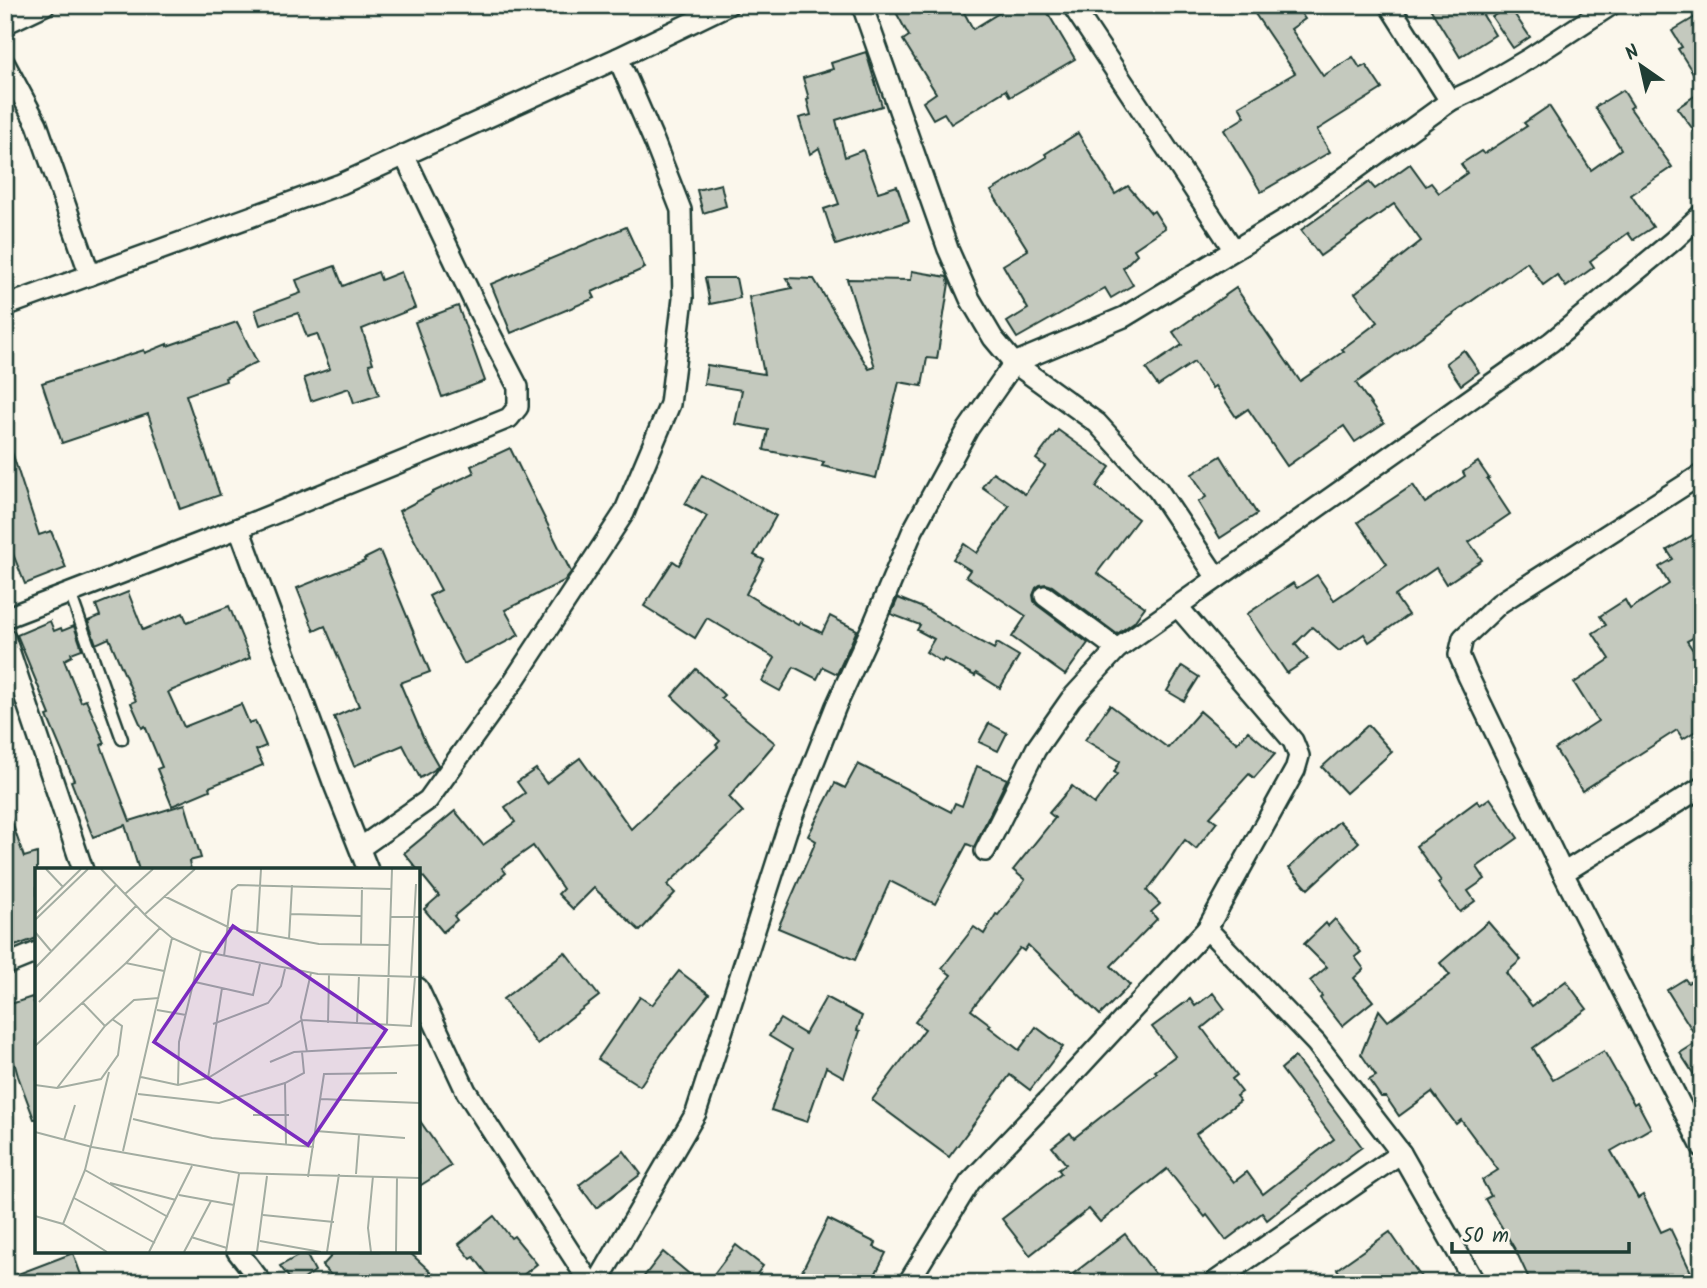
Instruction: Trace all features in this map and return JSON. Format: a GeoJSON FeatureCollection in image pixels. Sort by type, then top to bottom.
{"type":"FeatureCollection","features":[{"type":"Feature","properties":{"kind":"street"},"geometry":{"type":"LineString","coordinates":[[5,24],[45,5]]}},
{"type":"Feature","properties":{"kind":"street"},"geometry":{"type":"LineString","coordinates":[[5,306],[341,184],[728,5]]}},
{"type":"Feature","properties":{"kind":"street"},"geometry":{"type":"LineString","coordinates":[[862,5],[948,249],[970,299],[993,338],[1014,363],[1097,423],[1158,491],[1217,578]]}},
{"type":"Feature","properties":{"kind":"street"},"geometry":{"type":"LineString","coordinates":[[1072,5],[1234,250]]}},
{"type":"Feature","properties":{"kind":"street"},"geometry":{"type":"LineString","coordinates":[[1389,5],[1450,100]]}},
{"type":"Feature","properties":{"kind":"street"},"geometry":{"type":"LineString","coordinates":[[597,1283],[696,1113],[788,830],[836,706],[913,530],[968,429],[1014,363],[1124,317],[1297,212],[1450,100],[1484,85],[1518,65],[1611,5]]}},
{"type":"Feature","properties":{"kind":"street"},"geometry":{"type":"LineString","coordinates":[[360,848],[428,800],[513,682],[624,513],[670,404],[683,298],[681,210],[618,58]]}},
{"type":"Feature","properties":{"kind":"street"},"geometry":{"type":"LineString","coordinates":[[5,64],[37,124],[90,275]]}},
{"type":"Feature","properties":{"kind":"street"},"geometry":{"type":"LineString","coordinates":[[5,618],[239,528],[509,418],[518,407],[518,387],[404,155]]}},
{"type":"Feature","properties":{"kind":"street"},"geometry":{"type":"LineString","coordinates":[[985,851],[1036,749],[1070,699],[1117,649],[1551,342],[1702,214]]}},
{"type":"Feature","properties":{"kind":"street"},"geometry":{"type":"LineString","coordinates":[[1700,1140],[1563,873],[1459,655],[1463,638],[1500,603],[1702,474]]}},
{"type":"Feature","properties":{"kind":"street"},"geometry":{"type":"LineString","coordinates":[[239,528],[367,868]]}},
{"type":"Feature","properties":{"kind":"street"},"geometry":{"type":"LineString","coordinates":[[1045,596],[1117,649]]}},
{"type":"Feature","properties":{"kind":"street"},"geometry":{"type":"LineString","coordinates":[[908,1283],[970,1182],[1207,929],[1295,770],[1299,756],[1293,741],[1178,607]]}},
{"type":"Feature","properties":{"kind":"street"},"geometry":{"type":"LineString","coordinates":[[5,638],[82,868]]}},
{"type":"Feature","properties":{"kind":"street"},"geometry":{"type":"LineString","coordinates":[[1563,873],[1702,787]]}},
{"type":"Feature","properties":{"kind":"street"},"geometry":{"type":"LineString","coordinates":[[1207,929],[1316,1043],[1401,1153],[1475,1283]]}},
{"type":"Feature","properties":{"kind":"street"},"geometry":{"type":"LineString","coordinates":[[5,965],[35,953]]}},
{"type":"Feature","properties":{"kind":"street"},"geometry":{"type":"LineString","coordinates":[[420,992],[466,1091],[590,1283]]}},
{"type":"Feature","properties":{"kind":"street"},"geometry":{"type":"LineString","coordinates":[[1213,1283],[1401,1153]]}},
{"type":"Feature","properties":{"kind":"street"},"geometry":{"type":"LineString","coordinates":[[239,1253],[262,1283]]}},
{"type":"Feature","properties":{"kind":"lane"},"geometry":{"type":"LineString","coordinates":[[70,593],[122,739]]}},
{"type":"Feature","properties":{"kind":"building"},"geometry":{"type":"Polygon","coordinates":[[[892,5],[923,5],[928,15],[946,5],[960,5],[973,29],[1012,5],[1043,5],[1075,59],[1010,97],[1006,90],[951,124],[944,113],[933,119],[923,102],[936,93],[903,40],[909,36],[892,5]]]}},
{"type":"Feature","properties":{"kind":"building"},"geometry":{"type":"Polygon","coordinates":[[[1249,5],[1295,5],[1305,19],[1291,29],[1323,76],[1353,57],[1360,68],[1366,65],[1382,89],[1317,130],[1330,152],[1261,192],[1224,130],[1245,117],[1239,106],[1295,73],[1249,5]]]}},
{"type":"Feature","properties":{"kind":"building"},"geometry":{"type":"Polygon","coordinates":[[[1428,5],[1477,5],[1495,35],[1460,57],[1428,5]]]}},
{"type":"Feature","properties":{"kind":"building"},"geometry":{"type":"Polygon","coordinates":[[[1509,6],[1530,37],[1513,48],[1492,17],[1509,6]]]}},
{"type":"Feature","properties":{"kind":"building"},"geometry":{"type":"Polygon","coordinates":[[[1702,13],[1702,87],[1678,49],[1682,47],[1672,31],[1702,13]]]}},
{"type":"Feature","properties":{"kind":"building"},"geometry":{"type":"Polygon","coordinates":[[[866,52],[882,106],[836,120],[845,157],[863,150],[878,192],[897,186],[909,221],[836,245],[824,209],[839,204],[819,148],[810,154],[799,118],[811,115],[803,78],[833,69],[831,63],[866,52]]]}},
{"type":"Feature","properties":{"kind":"building"},"geometry":{"type":"Polygon","coordinates":[[[1623,90],[1633,106],[1630,108],[1672,167],[1631,195],[1653,227],[1633,240],[1628,233],[1590,261],[1594,267],[1566,287],[1557,275],[1543,285],[1527,262],[1356,383],[1384,423],[1355,442],[1344,426],[1287,466],[1248,409],[1236,417],[1215,386],[1212,388],[1194,362],[1158,386],[1146,369],[1182,345],[1173,332],[1236,288],[1300,381],[1344,351],[1342,349],[1378,322],[1355,293],[1421,241],[1394,204],[1320,256],[1301,230],[1369,182],[1375,189],[1410,164],[1426,186],[1431,183],[1439,193],[1467,173],[1461,164],[1481,151],[1484,154],[1527,126],[1524,123],[1549,106],[1591,170],[1621,149],[1595,107],[1623,90]]]}},
{"type":"Feature","properties":{"kind":"building"},"geometry":{"type":"Polygon","coordinates":[[[1702,91],[1702,141],[1677,108],[1702,91]]]}},
{"type":"Feature","properties":{"kind":"building"},"geometry":{"type":"Polygon","coordinates":[[[1078,133],[1115,194],[1128,186],[1151,213],[1154,211],[1165,228],[1134,249],[1137,254],[1123,268],[1133,285],[1111,298],[1105,288],[1017,338],[1007,322],[1028,309],[1003,265],[1028,250],[991,191],[1047,157],[1045,154],[1078,133]]]}},
{"type":"Feature","properties":{"kind":"building"},"geometry":{"type":"Polygon","coordinates":[[[721,184],[726,206],[703,213],[697,190],[721,184]]]}},
{"type":"Feature","properties":{"kind":"building"},"geometry":{"type":"Polygon","coordinates":[[[626,227],[645,268],[592,292],[595,298],[511,333],[491,284],[626,227]]]}},
{"type":"Feature","properties":{"kind":"building"},"geometry":{"type":"Polygon","coordinates":[[[335,266],[343,286],[378,272],[381,280],[401,272],[415,308],[362,329],[373,363],[369,364],[379,395],[354,403],[349,388],[311,401],[304,378],[330,369],[317,334],[307,337],[298,313],[260,325],[255,310],[301,293],[296,280],[335,266]]]}},
{"type":"Feature","properties":{"kind":"building"},"geometry":{"type":"Polygon","coordinates":[[[912,271],[947,277],[949,283],[937,359],[927,358],[922,386],[899,382],[876,478],[822,466],[824,462],[764,450],[768,430],[735,424],[742,390],[704,384],[707,365],[764,374],[749,297],[792,288],[786,278],[814,279],[869,369],[875,367],[847,279],[911,280],[912,271]]]}},
{"type":"Feature","properties":{"kind":"building"},"geometry":{"type":"Polygon","coordinates":[[[705,278],[736,278],[740,298],[710,304],[705,278]]]}},
{"type":"Feature","properties":{"kind":"building"},"geometry":{"type":"Polygon","coordinates":[[[458,306],[485,381],[442,397],[415,322],[458,306]]]}},
{"type":"Feature","properties":{"kind":"building"},"geometry":{"type":"Polygon","coordinates":[[[237,322],[257,362],[225,378],[226,381],[186,395],[220,495],[180,509],[148,414],[62,443],[42,383],[144,350],[145,353],[237,322]]]}},
{"type":"Feature","properties":{"kind":"building"},"geometry":{"type":"Polygon","coordinates":[[[1464,350],[1479,372],[1461,385],[1446,363],[1464,350]]]}},
{"type":"Feature","properties":{"kind":"building"},"geometry":{"type":"Polygon","coordinates":[[[1058,430],[1110,467],[1096,487],[1138,519],[1097,573],[1145,607],[1134,622],[1117,634],[1052,586],[1046,584],[1036,588],[1033,595],[1037,605],[1088,643],[1065,675],[1012,637],[1026,616],[966,576],[970,570],[953,559],[964,544],[977,553],[1009,506],[982,487],[993,472],[1025,494],[1045,466],[1036,459],[1058,430]]]}},
{"type":"Feature","properties":{"kind":"building"},"geometry":{"type":"Polygon","coordinates":[[[9,443],[39,535],[51,531],[66,568],[25,584],[5,534],[5,444],[9,443]]]}},
{"type":"Feature","properties":{"kind":"building"},"geometry":{"type":"Polygon","coordinates":[[[510,448],[571,572],[564,581],[505,610],[519,635],[464,664],[429,596],[441,590],[399,511],[474,473],[471,466],[510,448]]]}},
{"type":"Feature","properties":{"kind":"building"},"geometry":{"type":"Polygon","coordinates":[[[1221,456],[1257,514],[1220,538],[1198,502],[1206,497],[1192,474],[1221,456]]]}},
{"type":"Feature","properties":{"kind":"building"},"geometry":{"type":"Polygon","coordinates":[[[1478,462],[1510,514],[1469,542],[1482,560],[1446,584],[1436,568],[1395,596],[1408,615],[1369,642],[1364,634],[1339,651],[1312,627],[1295,644],[1308,659],[1287,673],[1247,614],[1293,583],[1297,588],[1317,575],[1334,600],[1387,564],[1358,522],[1413,485],[1425,503],[1465,476],[1463,472],[1478,462]]]}},
{"type":"Feature","properties":{"kind":"building"},"geometry":{"type":"Polygon","coordinates":[[[702,475],[776,516],[754,555],[764,560],[746,594],[798,625],[800,622],[822,633],[830,616],[857,630],[837,674],[823,667],[817,679],[794,667],[780,691],[762,681],[775,658],[707,618],[695,638],[644,606],[673,561],[679,565],[707,516],[685,504],[702,475]]]}},
{"type":"Feature","properties":{"kind":"building"},"geometry":{"type":"Polygon","coordinates":[[[1702,530],[1702,633],[1687,641],[1702,664],[1702,727],[1683,739],[1677,730],[1582,791],[1555,749],[1598,721],[1574,683],[1610,659],[1593,633],[1606,625],[1600,616],[1625,600],[1630,609],[1669,584],[1659,567],[1673,559],[1667,550],[1702,530]]]}},
{"type":"Feature","properties":{"kind":"building"},"geometry":{"type":"Polygon","coordinates":[[[380,551],[430,672],[400,683],[438,765],[420,778],[403,745],[354,766],[334,717],[359,706],[325,626],[314,631],[297,588],[365,561],[364,559],[380,551]]]}},
{"type":"Feature","properties":{"kind":"building"},"geometry":{"type":"Polygon","coordinates":[[[128,592],[143,630],[183,613],[187,622],[229,606],[250,658],[168,692],[184,727],[241,704],[249,723],[255,721],[266,746],[256,750],[263,765],[209,787],[210,790],[172,806],[157,769],[162,767],[145,726],[142,728],[131,703],[136,701],[109,638],[96,644],[88,621],[100,616],[96,605],[128,592]]]}},
{"type":"Feature","properties":{"kind":"building"},"geometry":{"type":"Polygon","coordinates":[[[898,598],[923,608],[994,649],[997,643],[1019,656],[1000,688],[976,673],[975,676],[926,652],[934,639],[917,630],[920,625],[891,614],[898,598]]]}},
{"type":"Feature","properties":{"kind":"building"},"geometry":{"type":"Polygon","coordinates":[[[50,621],[54,631],[74,626],[82,649],[71,653],[72,656],[64,660],[81,702],[86,700],[105,743],[101,745],[130,821],[185,804],[201,858],[189,861],[191,868],[138,868],[125,825],[93,837],[71,781],[74,780],[47,716],[50,715],[17,635],[50,621]]]}},
{"type":"Feature","properties":{"kind":"building"},"geometry":{"type":"Polygon","coordinates":[[[1182,666],[1199,677],[1184,701],[1167,691],[1182,666]]]}},
{"type":"Feature","properties":{"kind":"building"},"geometry":{"type":"Polygon","coordinates":[[[696,669],[724,695],[721,698],[775,743],[729,797],[743,812],[667,885],[675,893],[640,931],[594,888],[573,909],[558,894],[563,889],[533,846],[502,868],[506,873],[454,916],[457,920],[443,932],[424,909],[439,896],[420,873],[420,868],[416,868],[404,853],[455,811],[483,845],[515,822],[505,807],[525,793],[517,782],[536,769],[546,783],[580,758],[631,829],[718,747],[716,745],[720,741],[672,696],[696,669]]]}},
{"type":"Feature","properties":{"kind":"building"},"geometry":{"type":"Polygon","coordinates":[[[1110,705],[1168,748],[1200,711],[1237,743],[1248,731],[1275,754],[1254,778],[1249,774],[1210,817],[1217,822],[1196,849],[1185,840],[1147,891],[1160,904],[1151,912],[1157,919],[1111,966],[1130,985],[1100,1015],[1028,945],[1024,951],[1020,948],[971,1010],[1019,1050],[1036,1027],[1063,1047],[1030,1090],[1010,1075],[949,1157],[872,1100],[925,1029],[915,1022],[951,975],[942,968],[974,927],[984,934],[996,914],[998,915],[1025,880],[1013,870],[1055,818],[1049,813],[1072,786],[1094,804],[1117,774],[1114,772],[1120,761],[1085,740],[1110,705]]]}},
{"type":"Feature","properties":{"kind":"building"},"geometry":{"type":"Polygon","coordinates":[[[989,723],[1007,733],[998,751],[979,742],[989,723]]]}},
{"type":"Feature","properties":{"kind":"building"},"geometry":{"type":"Polygon","coordinates":[[[1368,725],[1392,752],[1346,793],[1322,767],[1368,725]]]}},
{"type":"Feature","properties":{"kind":"building"},"geometry":{"type":"Polygon","coordinates":[[[858,764],[951,812],[955,803],[962,806],[977,766],[1007,779],[974,847],[967,844],[935,904],[890,881],[855,960],[778,928],[816,841],[808,836],[835,783],[845,788],[858,764]]]}},
{"type":"Feature","properties":{"kind":"building"},"geometry":{"type":"Polygon","coordinates":[[[1490,798],[1518,838],[1477,867],[1485,879],[1468,891],[1475,901],[1460,912],[1438,883],[1441,881],[1416,846],[1477,801],[1480,805],[1490,798]]]}},
{"type":"Feature","properties":{"kind":"building"},"geometry":{"type":"Polygon","coordinates":[[[8,811],[24,857],[37,853],[35,939],[15,946],[10,931],[5,932],[5,812],[8,811]]]}},
{"type":"Feature","properties":{"kind":"building"},"geometry":{"type":"Polygon","coordinates":[[[1339,821],[1359,842],[1308,889],[1289,868],[1339,821]]]}},
{"type":"Feature","properties":{"kind":"building"},"geometry":{"type":"Polygon","coordinates":[[[1335,919],[1361,952],[1355,957],[1364,969],[1354,978],[1373,1001],[1342,1026],[1310,981],[1327,967],[1304,944],[1326,923],[1328,926],[1335,919]]]}},
{"type":"Feature","properties":{"kind":"building"},"geometry":{"type":"Polygon","coordinates":[[[1488,922],[1521,960],[1506,973],[1532,1006],[1566,981],[1587,1009],[1533,1048],[1553,1080],[1604,1051],[1651,1128],[1611,1151],[1638,1198],[1643,1195],[1661,1232],[1670,1228],[1691,1272],[1668,1283],[1531,1283],[1516,1251],[1485,1199],[1491,1196],[1482,1180],[1498,1170],[1461,1120],[1456,1124],[1432,1092],[1399,1116],[1386,1097],[1381,1097],[1369,1080],[1376,1076],[1361,1054],[1379,1010],[1388,1021],[1450,975],[1440,963],[1488,922]]]}},
{"type":"Feature","properties":{"kind":"building"},"geometry":{"type":"Polygon","coordinates":[[[565,952],[599,996],[537,1044],[503,999],[565,952]]]}},
{"type":"Feature","properties":{"kind":"building"},"geometry":{"type":"Polygon","coordinates":[[[679,971],[709,994],[640,1086],[598,1059],[640,997],[652,1005],[679,971]]]}},
{"type":"Feature","properties":{"kind":"building"},"geometry":{"type":"Polygon","coordinates":[[[1696,978],[1702,989],[1702,1087],[1680,1053],[1699,1041],[1667,990],[1685,979],[1688,983],[1696,978]]]}},
{"type":"Feature","properties":{"kind":"building"},"geometry":{"type":"Polygon","coordinates":[[[1213,993],[1225,1009],[1202,1028],[1237,1075],[1232,1079],[1242,1092],[1236,1096],[1240,1101],[1196,1134],[1234,1182],[1247,1172],[1263,1194],[1334,1139],[1281,1069],[1295,1057],[1362,1147],[1267,1220],[1262,1213],[1226,1240],[1167,1169],[1100,1222],[1089,1209],[1030,1255],[1002,1219],[1061,1173],[1058,1169],[1066,1164],[1052,1147],[1070,1133],[1074,1138],[1175,1056],[1152,1027],[1190,999],[1195,1006],[1213,993]]]}},
{"type":"Feature","properties":{"kind":"building"},"geometry":{"type":"Polygon","coordinates":[[[32,997],[35,1003],[35,1119],[18,1076],[5,1030],[5,1006],[32,997]]]}},
{"type":"Feature","properties":{"kind":"building"},"geometry":{"type":"Polygon","coordinates":[[[826,997],[862,1016],[857,1030],[860,1031],[844,1077],[826,1067],[807,1122],[771,1110],[792,1050],[769,1036],[780,1019],[805,1034],[826,997]]]}},
{"type":"Feature","properties":{"kind":"building"},"geometry":{"type":"Polygon","coordinates":[[[420,1121],[451,1166],[420,1186],[420,1121]]]}},
{"type":"Feature","properties":{"kind":"building"},"geometry":{"type":"Polygon","coordinates":[[[624,1151],[641,1174],[596,1208],[579,1185],[624,1151]]]}},
{"type":"Feature","properties":{"kind":"building"},"geometry":{"type":"Polygon","coordinates":[[[494,1216],[537,1264],[513,1283],[494,1283],[474,1257],[471,1259],[459,1244],[494,1216]]]}},
{"type":"Feature","properties":{"kind":"building"},"geometry":{"type":"Polygon","coordinates":[[[828,1219],[876,1243],[874,1247],[886,1253],[871,1283],[811,1283],[799,1277],[828,1219]]]}},
{"type":"Feature","properties":{"kind":"building"},"geometry":{"type":"Polygon","coordinates":[[[1390,1232],[1425,1283],[1347,1283],[1337,1269],[1390,1232]]]}},
{"type":"Feature","properties":{"kind":"building"},"geometry":{"type":"Polygon","coordinates":[[[1125,1234],[1162,1283],[1061,1283],[1125,1234]]]}},
{"type":"Feature","properties":{"kind":"building"},"geometry":{"type":"Polygon","coordinates":[[[736,1245],[763,1266],[750,1283],[707,1283],[736,1245]]]}},
{"type":"Feature","properties":{"kind":"building"},"geometry":{"type":"Polygon","coordinates":[[[663,1252],[700,1283],[639,1283],[663,1252]]]}},
{"type":"Feature","properties":{"kind":"building"},"geometry":{"type":"Polygon","coordinates":[[[73,1253],[84,1283],[5,1283],[5,1279],[73,1253]]]}},
{"type":"Feature","properties":{"kind":"building"},"geometry":{"type":"Polygon","coordinates":[[[306,1253],[315,1271],[299,1283],[293,1283],[280,1266],[306,1253]]]}},
{"type":"Feature","properties":{"kind":"building"},"geometry":{"type":"Polygon","coordinates":[[[334,1253],[410,1253],[443,1283],[339,1283],[322,1266],[334,1253]]]}}]}
